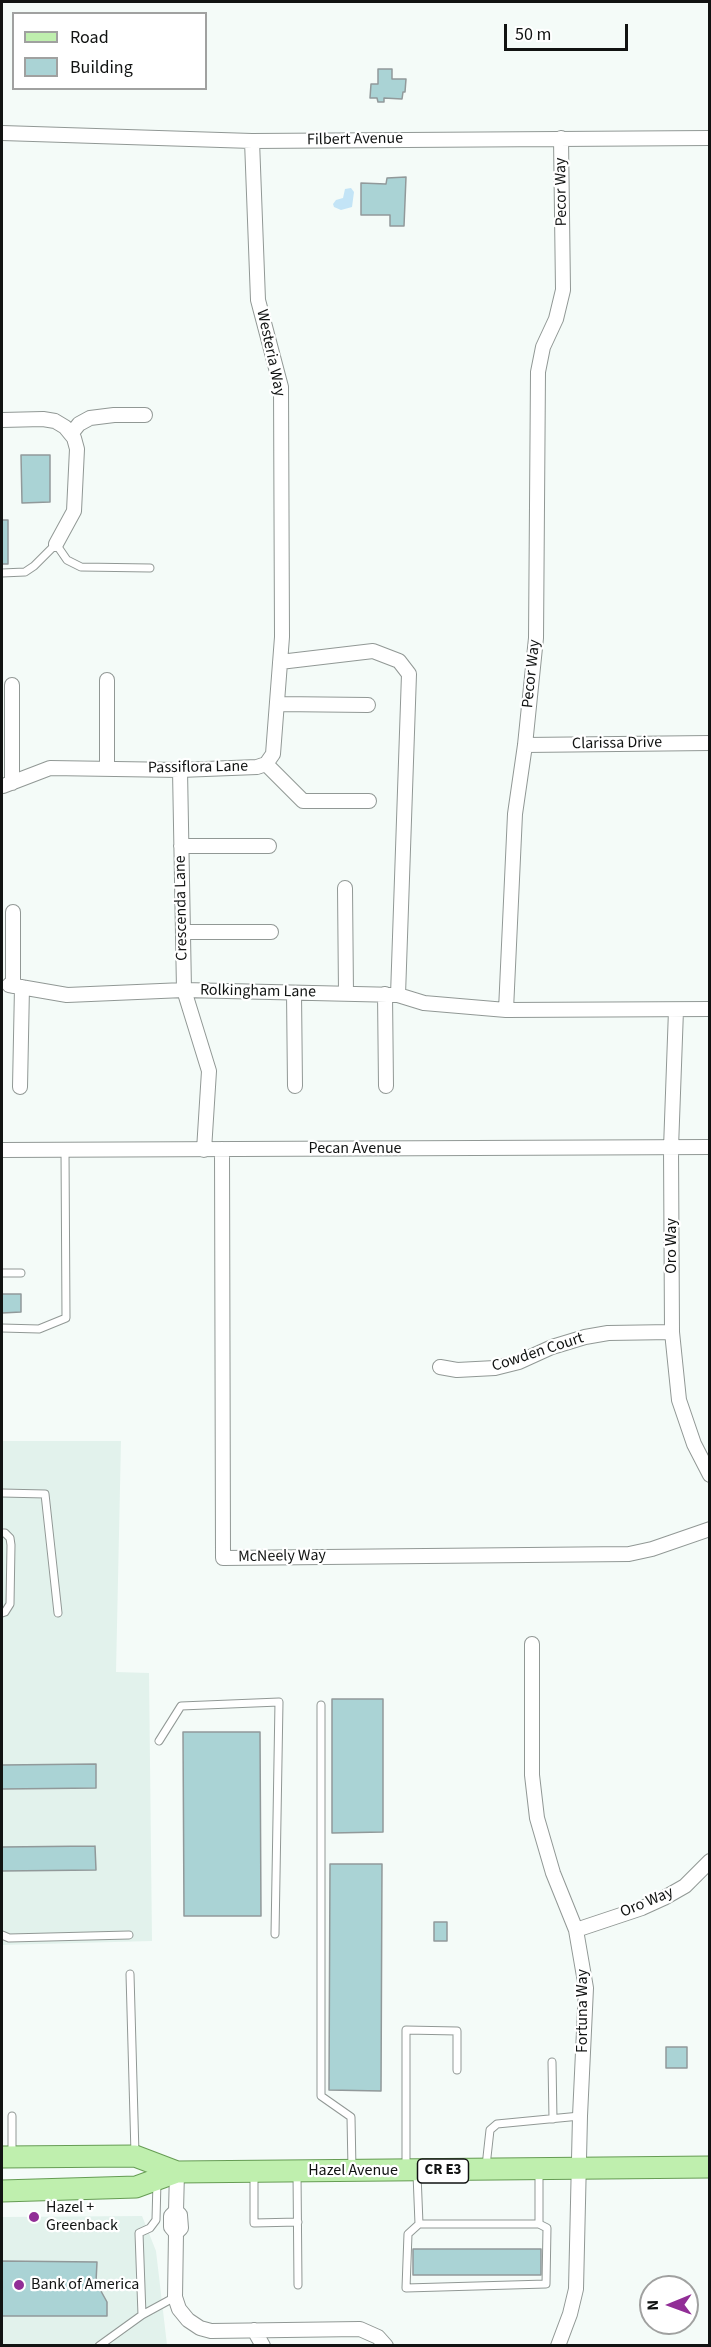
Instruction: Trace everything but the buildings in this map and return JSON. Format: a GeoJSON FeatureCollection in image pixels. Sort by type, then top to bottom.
{"type":"FeatureCollection","features":[{"type":"Feature","properties":{"kind":"main road","name":"Hazel Avenue"},"geometry":{"type":"LineString","coordinates":[[7,2157],[135,2156],[167,2176]]}},
{"type":"Feature","properties":{"kind":"main road","name":"Hazel Avenue"},"geometry":{"type":"LineString","coordinates":[[2,2191],[136,2187],[167,2176],[254,2171],[352,2172],[710,2167]]}},
{"type":"Feature","properties":{"kind":"street","name":"Filbert Avenue"},"geometry":{"type":"LineString","coordinates":[[2,133],[252,141],[710,138]]}},
{"type":"Feature","properties":{"kind":"street","name":"Pecor Way"},"geometry":{"type":"LineString","coordinates":[[506,1010],[515,814],[536,638],[538,372],[543,347],[556,319],[563,291],[561,138]]}},
{"type":"Feature","properties":{"kind":"street","name":"Westeria Way"},"geometry":{"type":"LineString","coordinates":[[252,141],[258,300],[280,387],[282,637]]}},
{"type":"Feature","properties":{"kind":"street"},"geometry":{"type":"LineString","coordinates":[[71,434],[79,424],[90,418],[145,415]]}},
{"type":"Feature","properties":{"kind":"street"},"geometry":{"type":"LineString","coordinates":[[2,420],[55,421],[71,434],[77,449],[74,511],[56,544]]}},
{"type":"Feature","properties":{"kind":"street","name":"Passiflora Lane"},"geometry":{"type":"LineString","coordinates":[[8,784],[50,768],[180,770],[257,767],[266,764],[274,748],[282,637]]}},
{"type":"Feature","properties":{"kind":"street"},"geometry":{"type":"LineString","coordinates":[[280,662],[373,651],[399,661],[409,674],[386,1086]]}},
{"type":"Feature","properties":{"kind":"street"},"geometry":{"type":"LineString","coordinates":[[107,680],[107,769]]}},
{"type":"Feature","properties":{"kind":"street"},"geometry":{"type":"LineString","coordinates":[[8,784],[12,685]]}},
{"type":"Feature","properties":{"kind":"street"},"geometry":{"type":"LineString","coordinates":[[278,704],[368,705]]}},
{"type":"Feature","properties":{"kind":"street","name":"Clarissa Drive"},"geometry":{"type":"LineString","coordinates":[[525,745],[710,743]]}},
{"type":"Feature","properties":{"kind":"street"},"geometry":{"type":"LineString","coordinates":[[266,764],[303,801],[369,801]]}},
{"type":"Feature","properties":{"kind":"street","name":"Crescenda Lane"},"geometry":{"type":"LineString","coordinates":[[180,770],[184,990],[209,1071],[204,1150]]}},
{"type":"Feature","properties":{"kind":"street"},"geometry":{"type":"LineString","coordinates":[[181,846],[269,846]]}},
{"type":"Feature","properties":{"kind":"street"},"geometry":{"type":"LineString","coordinates":[[345,888],[346,994]]}},
{"type":"Feature","properties":{"kind":"street"},"geometry":{"type":"LineString","coordinates":[[13,912],[20,1087]]}},
{"type":"Feature","properties":{"kind":"street"},"geometry":{"type":"LineString","coordinates":[[183,932],[271,932]]}},
{"type":"Feature","properties":{"kind":"street","name":"Rolkingham Lane"},"geometry":{"type":"LineString","coordinates":[[15,986],[67,995],[184,990],[392,995],[424,1003],[506,1010]]}},
{"type":"Feature","properties":{"kind":"street"},"geometry":{"type":"LineString","coordinates":[[294,993],[295,1086]]}},
{"type":"Feature","properties":{"kind":"street"},"geometry":{"type":"LineString","coordinates":[[506,1010],[710,1009]]}},
{"type":"Feature","properties":{"kind":"street","name":"Oro Way"},"geometry":{"type":"LineString","coordinates":[[676,1010],[671,1148],[672,1332],[679,1401],[694,1444],[710,1475]]}},
{"type":"Feature","properties":{"kind":"street","name":"Pecan Avenue"},"geometry":{"type":"LineString","coordinates":[[2,1150],[710,1147]]}},
{"type":"Feature","properties":{"kind":"street","name":"McNeely Way"},"geometry":{"type":"LineString","coordinates":[[222,1149],[223,1558],[629,1554],[652,1550],[710,1529]]}},
{"type":"Feature","properties":{"kind":"street","name":"Cowden Court"},"geometry":{"type":"LineString","coordinates":[[440,1367],[457,1370],[484,1370],[519,1362],[552,1347],[585,1337],[608,1333],[672,1332]]}},
{"type":"Feature","properties":{"kind":"street","name":"Fortuna Way"},"geometry":{"type":"LineString","coordinates":[[532,1644],[532,1775],[537,1818],[550,1864],[576,1930],[586,1988],[578,2169],[576,2289],[570,2314],[558,2346]]}},
{"type":"Feature","properties":{"kind":"street","name":"Oro Way"},"geometry":{"type":"LineString","coordinates":[[576,1930],[642,1908],[664,1898],[685,1886],[710,1862]]}},
{"type":"Feature","properties":{"kind":"street"},"geometry":{"type":"LineString","coordinates":[[167,2176],[176,2211],[180,2216],[181,2228],[176,2232],[175,2297],[179,2309],[188,2320],[200,2328],[211,2331],[360,2330],[378,2337],[386,2346]]}},
{"type":"Feature","properties":{"kind":"street"},"geometry":{"type":"LineString","coordinates":[[254,2330],[263,2346]]}},
{"type":"Feature","properties":{"kind":"lane"},"geometry":{"type":"LineString","coordinates":[[2,573],[25,572],[56,544],[67,560],[81,567],[150,568]]}},
{"type":"Feature","properties":{"kind":"lane"},"geometry":{"type":"LineString","coordinates":[[2,1328],[39,1329],[66,1318],[65,1150]]}},
{"type":"Feature","properties":{"kind":"lane"},"geometry":{"type":"LineString","coordinates":[[2,1273],[21,1273]]}},
{"type":"Feature","properties":{"kind":"lane"},"geometry":{"type":"LineString","coordinates":[[2,1494],[45,1494],[58,1612]]}},
{"type":"Feature","properties":{"kind":"lane"},"geometry":{"type":"LineString","coordinates":[[2,1533],[6,1533],[11,1545],[9,1604],[2,1613]]}},
{"type":"Feature","properties":{"kind":"lane"},"geometry":{"type":"LineString","coordinates":[[159,1741],[181,1706],[279,1702],[275,1934]]}},
{"type":"Feature","properties":{"kind":"lane"},"geometry":{"type":"LineString","coordinates":[[321,1705],[321,2096],[351,2117],[352,2172]]}},
{"type":"Feature","properties":{"kind":"lane"},"geometry":{"type":"LineString","coordinates":[[2,1935],[9,1938],[129,1935]]}},
{"type":"Feature","properties":{"kind":"lane"},"geometry":{"type":"LineString","coordinates":[[130,1974],[135,2156]]}},
{"type":"Feature","properties":{"kind":"lane"},"geometry":{"type":"LineString","coordinates":[[419,2224],[412,2171],[406,2030],[457,2031],[457,2070]]}},
{"type":"Feature","properties":{"kind":"lane"},"geometry":{"type":"LineString","coordinates":[[552,2062],[553,2119]]}},
{"type":"Feature","properties":{"kind":"lane"},"geometry":{"type":"LineString","coordinates":[[7,2157],[12,2116]]}},
{"type":"Feature","properties":{"kind":"lane"},"geometry":{"type":"LineString","coordinates":[[486,2170],[490,2130],[494,2126],[580,2116]]}},
{"type":"Feature","properties":{"kind":"lane"},"geometry":{"type":"LineString","coordinates":[[539,2169],[539,2224]]}},
{"type":"Feature","properties":{"kind":"lane"},"geometry":{"type":"LineString","coordinates":[[254,2171],[254,2223],[298,2222]]}},
{"type":"Feature","properties":{"kind":"lane"},"geometry":{"type":"LineString","coordinates":[[297,2171],[298,2285]]}},
{"type":"Feature","properties":{"kind":"lane"},"geometry":{"type":"LineString","coordinates":[[142,2315],[139,2232],[150,2228],[156,2220],[167,2176]]}},
{"type":"Feature","properties":{"kind":"lane"},"geometry":{"type":"LineString","coordinates":[[419,2224],[539,2224],[547,2228],[546,2284],[406,2288],[408,2234],[419,2224]]}},
{"type":"Feature","properties":{"kind":"lane"},"geometry":{"type":"LineString","coordinates":[[99,2346],[142,2315],[175,2297]]}},
{"type":"Feature","properties":{"kind":"shaded area"},"geometry":{"type":"Polygon","coordinates":[[[2,1441],[121,1441],[116,1672],[149,1673],[152,1941],[2,1945],[2,1441]]]}},
{"type":"Feature","properties":{"kind":"shaded area"},"geometry":{"type":"Polygon","coordinates":[[[142,2216],[156,2251],[167,2345],[2,2345],[2,2217],[142,2216]]]}},
{"type":"Feature","properties":{"kind":"water"},"geometry":{"type":"Polygon","coordinates":[[[351,188],[354,192],[352,207],[341,210],[334,207],[336,200],[343,198],[345,189],[351,188]]]}},
{"type":"Feature","properties":{"kind":"place","name":"Hazel + Greenback"},"geometry":{"type":"Point","coordinates":[34,2217]}},
{"type":"Feature","properties":{"kind":"place","name":"Bank of America"},"geometry":{"type":"Point","coordinates":[19,2285]}}]}
